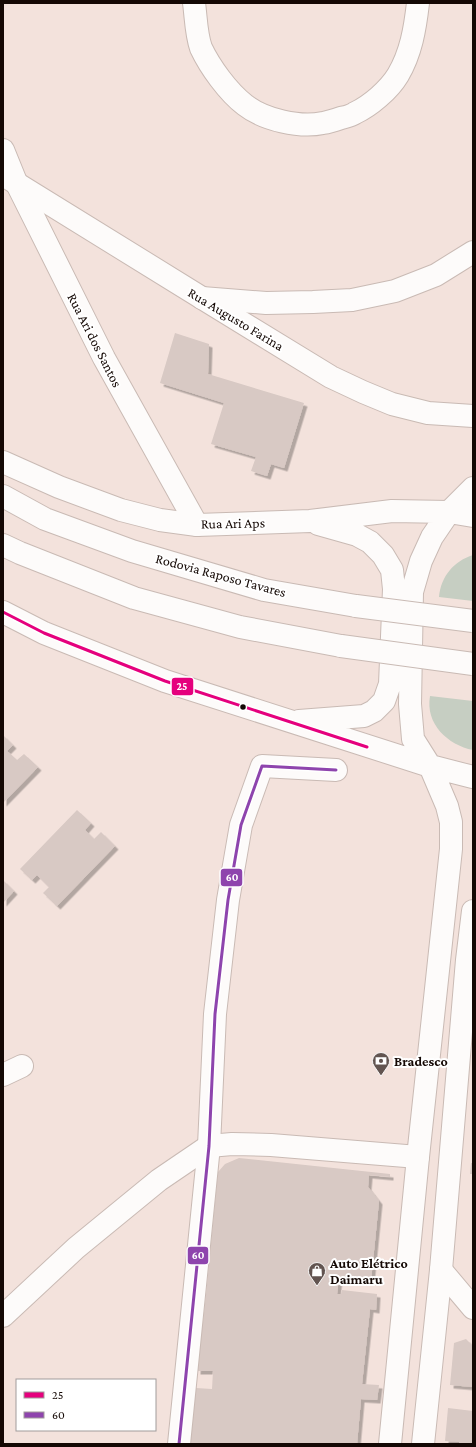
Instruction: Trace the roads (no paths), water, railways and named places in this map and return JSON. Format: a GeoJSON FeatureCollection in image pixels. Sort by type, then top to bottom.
{"type":"FeatureCollection","features":[{"type":"Feature","properties":{"kind":"main road"},"geometry":{"type":"LineString","coordinates":[[194,3],[197,30],[201,47],[214,72],[227,87],[245,105],[262,114],[300,125],[323,124],[355,114],[377,99],[397,77],[408,54],[415,28],[418,3]]}},
{"type":"Feature","properties":{"kind":"main road","name":"Rua Ari dos Santos"},"geometry":{"type":"LineString","coordinates":[[3,150],[9,178],[104,358],[197,525]]}},
{"type":"Feature","properties":{"kind":"main road","name":"Rua Augusto Farina"},"geometry":{"type":"LineString","coordinates":[[9,178],[332,377],[392,404],[428,413],[473,416]]}},
{"type":"Feature","properties":{"kind":"main road"},"geometry":{"type":"LineString","coordinates":[[202,298],[266,303],[352,300],[395,291],[436,275],[473,252]]}},
{"type":"Feature","properties":{"kind":"main road","name":"Rua Ari Aps"},"geometry":{"type":"LineString","coordinates":[[3,462],[59,487],[121,510],[160,520],[197,525],[310,521],[392,511],[449,512],[473,516]]}},
{"type":"Feature","properties":{"kind":"main road"},"geometry":{"type":"LineString","coordinates":[[390,1444],[418,1157],[451,849],[451,822],[447,806],[430,766],[413,739],[411,723],[412,592],[421,561],[432,537],[449,512],[473,488]]}},
{"type":"Feature","properties":{"kind":"main road","name":"Rodovia Raposo Tavares"},"geometry":{"type":"LineString","coordinates":[[3,496],[46,519],[132,551],[264,590],[356,606],[473,622]]}},
{"type":"Feature","properties":{"kind":"main road"},"geometry":{"type":"LineString","coordinates":[[287,721],[364,716],[374,711],[384,701],[390,684],[394,589],[392,570],[383,555],[370,542],[357,536],[310,521]]}},
{"type":"Feature","properties":{"kind":"main road"},"geometry":{"type":"LineString","coordinates":[[3,545],[134,598],[240,627],[342,646],[473,664]]}},
{"type":"Feature","properties":{"kind":"main road"},"geometry":{"type":"LineString","coordinates":[[3,612],[44,633],[166,681],[430,766],[473,777]]}},
{"type":"Feature","properties":{"kind":"main road"},"geometry":{"type":"LineString","coordinates":[[178,1444],[209,1146],[215,1014],[228,900],[241,825],[262,766],[336,770]]}},
{"type":"Feature","properties":{"kind":"main road"},"geometry":{"type":"LineString","coordinates":[[423,1444],[441,1270],[473,911]]}},
{"type":"Feature","properties":{"kind":"main road"},"geometry":{"type":"LineString","coordinates":[[3,1075],[22,1066]]}},
{"type":"Feature","properties":{"kind":"main road"},"geometry":{"type":"LineString","coordinates":[[3,1316],[76,1248],[159,1180],[209,1146],[232,1144],[271,1145],[418,1157]]}},
{"type":"Feature","properties":{"kind":"main road"},"geometry":{"type":"LineString","coordinates":[[441,1270],[473,1308]]}},
{"type":"Feature","properties":{"kind":"place","name":"Bradesco"},"geometry":{"type":"Point","coordinates":[381,1076]}},
{"type":"Feature","properties":{"kind":"place","name":"Auto Elétrico Daimaru"},"geometry":{"type":"Point","coordinates":[317,1286]}}]}
